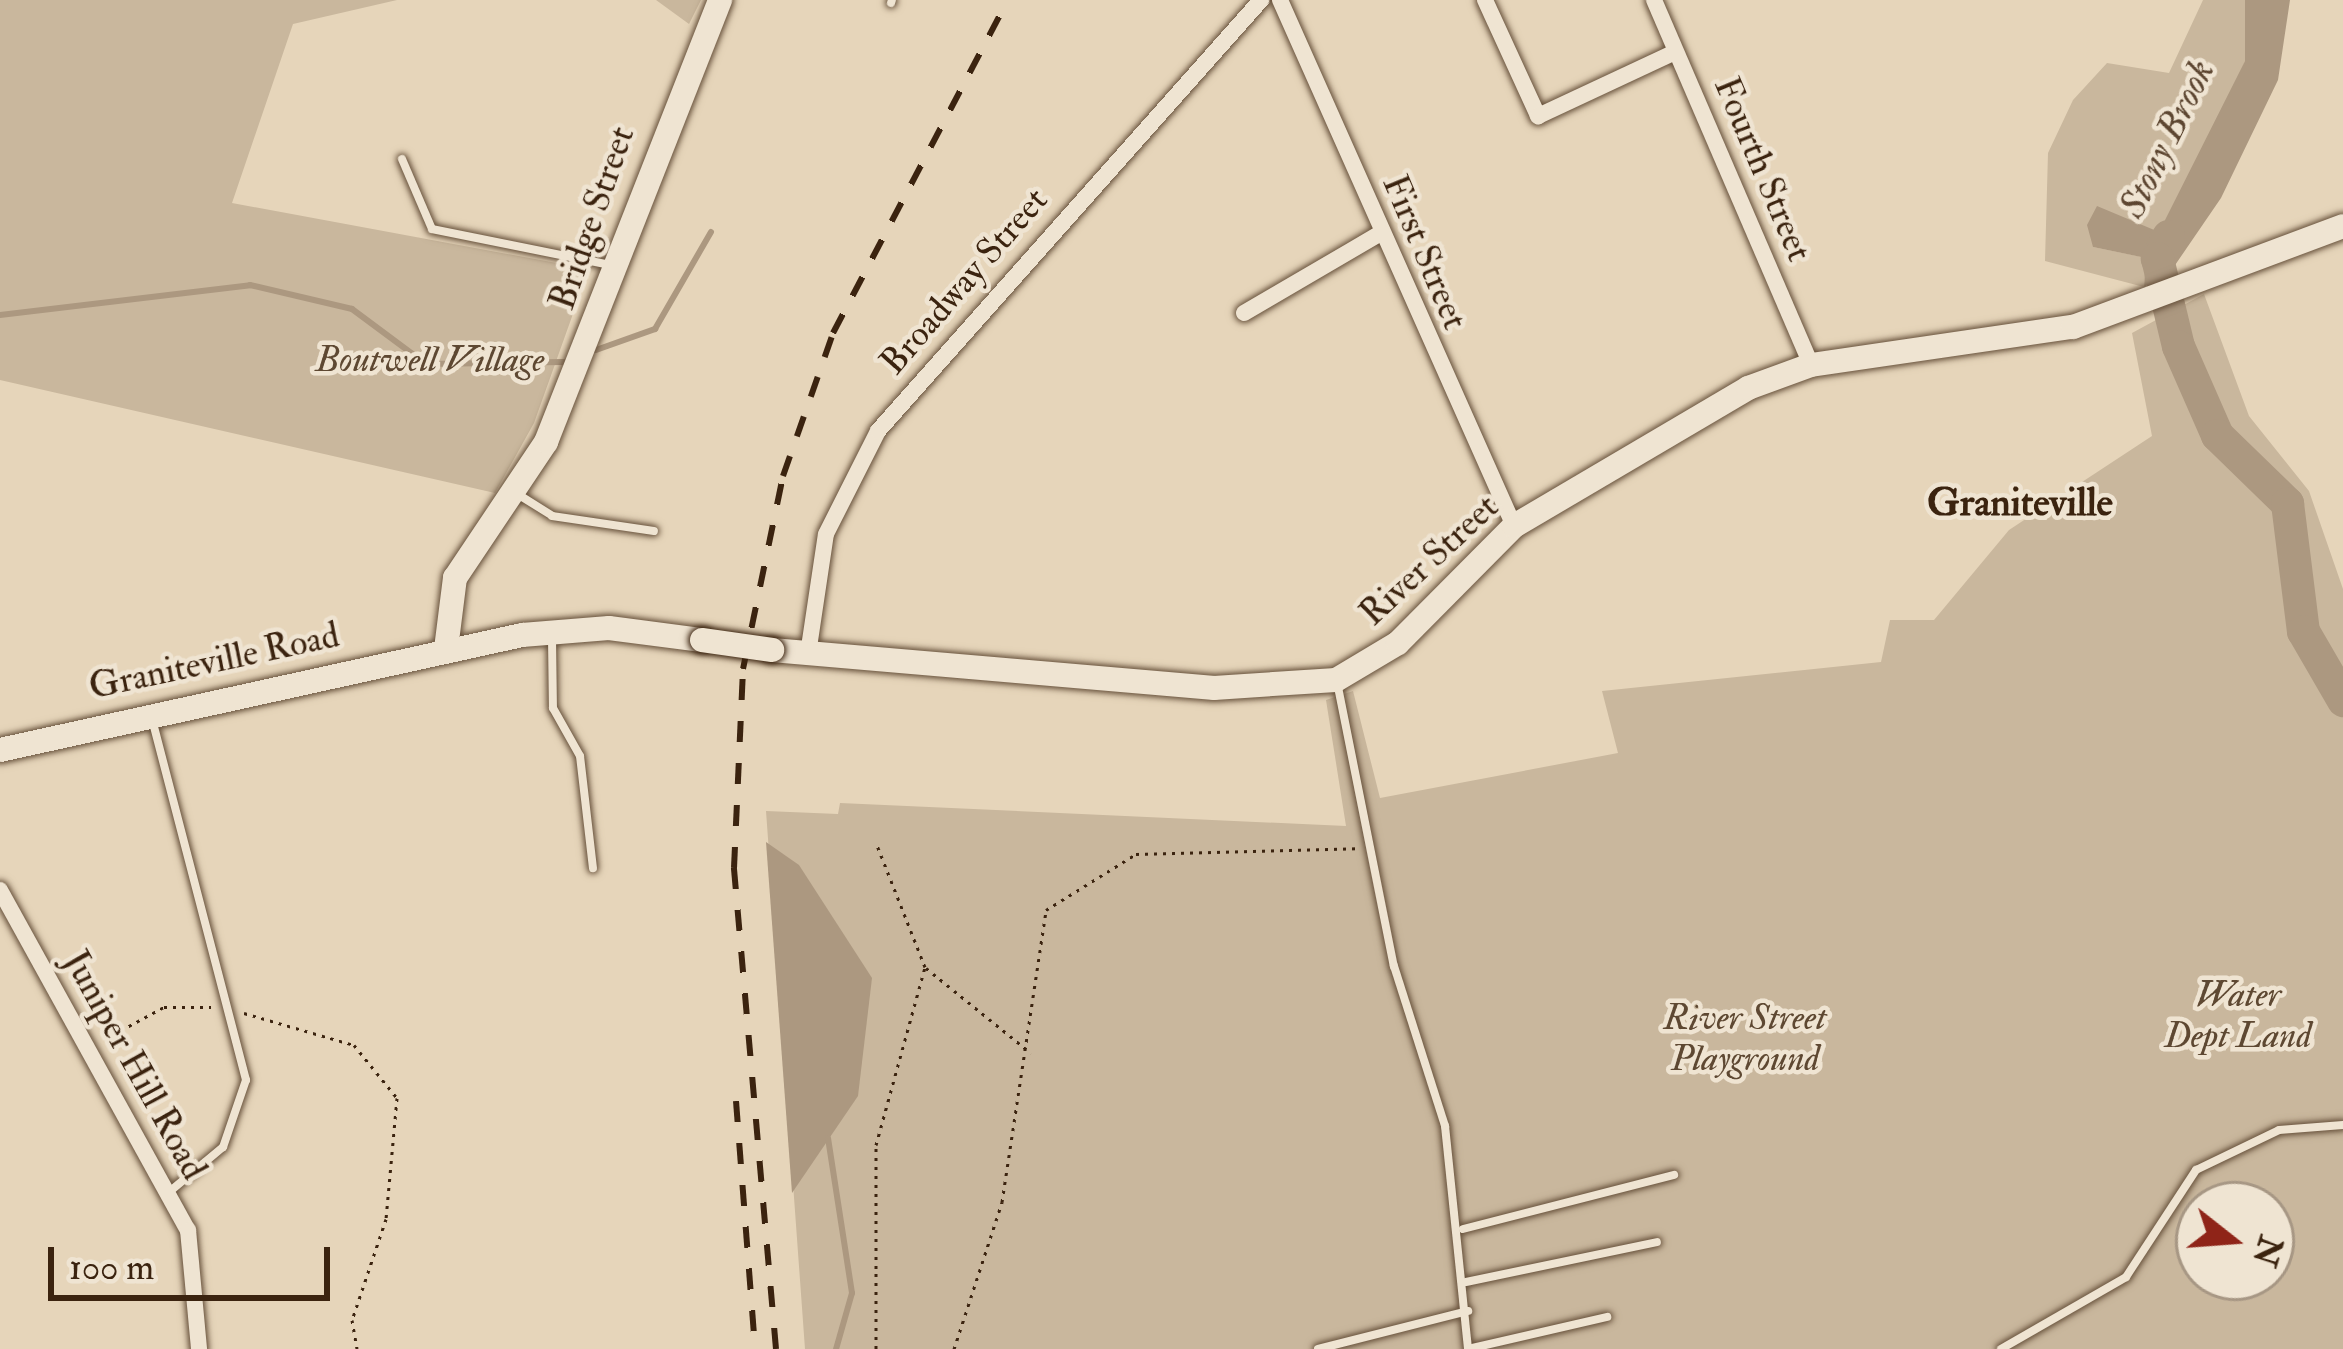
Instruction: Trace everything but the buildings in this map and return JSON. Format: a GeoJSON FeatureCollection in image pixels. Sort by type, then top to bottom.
{"type":"FeatureCollection","features":[{"type":"Feature","properties":{"kind":"main road","name":"Bridge Street"},"geometry":{"type":"LineString","coordinates":[[446,649],[454,578],[515,492],[580,364],[612,265],[720,0]]}},
{"type":"Feature","properties":{"kind":"main road","name":"River Street"},"geometry":{"type":"LineString","coordinates":[[446,649],[552,632],[702,640],[808,654],[1214,688],[1336,680],[1398,643],[1514,526],[1689,416],[1811,364],[2046,334],[2343,226]]}},
{"type":"Feature","properties":{"kind":"main road","name":"Graniteville Road"},"geometry":{"type":"LineString","coordinates":[[0,750],[150,712],[446,649]]}},
{"type":"Feature","properties":{"kind":"street","name":"Broadway Street"},"geometry":{"type":"LineString","coordinates":[[808,654],[826,534],[878,431],[1262,0]]}},
{"type":"Feature","properties":{"kind":"street","name":"First Street"},"geometry":{"type":"LineString","coordinates":[[1280,0],[1514,526]]}},
{"type":"Feature","properties":{"kind":"street"},"geometry":{"type":"LineString","coordinates":[[1485,0],[1538,116],[1676,52]]}},
{"type":"Feature","properties":{"kind":"street","name":"Fourth Street"},"geometry":{"type":"LineString","coordinates":[[1654,0],[1811,364]]}},
{"type":"Feature","properties":{"kind":"street"},"geometry":{"type":"LineString","coordinates":[[1244,313],[1381,233]]}},
{"type":"Feature","properties":{"kind":"street","name":"Juniper Hill Road"},"geometry":{"type":"LineString","coordinates":[[0,890],[188,1230],[199,1349]]}},
{"type":"Feature","properties":{"kind":"lane"},"geometry":{"type":"LineString","coordinates":[[402,159],[432,229],[612,265]]}},
{"type":"Feature","properties":{"kind":"lane"},"geometry":{"type":"LineString","coordinates":[[515,492],[552,516],[654,531]]}},
{"type":"Feature","properties":{"kind":"lane"},"geometry":{"type":"LineString","coordinates":[[552,632],[553,708],[580,756],[593,868]]}},
{"type":"Feature","properties":{"kind":"lane"},"geometry":{"type":"LineString","coordinates":[[1336,680],[1370,848],[1463,1229],[1468,1349],[1607,1317]]}},
{"type":"Feature","properties":{"kind":"lane"},"geometry":{"type":"LineString","coordinates":[[150,712],[246,1079],[237,1119],[204,1172],[168,1193]]}},
{"type":"Feature","properties":{"kind":"lane"},"geometry":{"type":"LineString","coordinates":[[2001,1349],[2126,1277],[2196,1170],[2279,1130],[2343,1124]]}},
{"type":"Feature","properties":{"kind":"lane"},"geometry":{"type":"LineString","coordinates":[[1463,1229],[1674,1175]]}},
{"type":"Feature","properties":{"kind":"lane"},"geometry":{"type":"LineString","coordinates":[[1466,1282],[1657,1242]]}},
{"type":"Feature","properties":{"kind":"lane"},"geometry":{"type":"LineString","coordinates":[[1318,1349],[1468,1311]]}},
{"type":"Feature","properties":{"kind":"path"},"geometry":{"type":"LineString","coordinates":[[877,845],[925,967],[1032,1054]]}},
{"type":"Feature","properties":{"kind":"path"},"geometry":{"type":"LineString","coordinates":[[955,1349],[1002,1202],[1032,1054],[1046,910],[1136,854],[1370,848]]}},
{"type":"Feature","properties":{"kind":"path"},"geometry":{"type":"LineString","coordinates":[[876,1349],[876,1145],[925,967]]}},
{"type":"Feature","properties":{"kind":"path"},"geometry":{"type":"LineString","coordinates":[[91,1054],[124,1020],[226,1007],[354,1045],[397,1098],[386,1219],[352,1320],[357,1349]]}},
{"type":"Feature","properties":{"kind":"green space","name":"Boutwell Village"},"geometry":{"type":"Polygon","coordinates":[[[0,0],[397,0],[293,24],[232,203],[589,269],[534,423],[495,493],[0,380],[0,0]]]}},
{"type":"Feature","properties":{"kind":"green space"},"geometry":{"type":"Polygon","coordinates":[[[656,0],[701,0],[689,24],[656,0]]]}},
{"type":"Feature","properties":{"kind":"green space"},"geometry":{"type":"Polygon","coordinates":[[[2203,0],[2245,0],[2246,59],[2198,172],[2158,233],[2093,247],[2147,258],[2144,287],[2045,261],[2048,153],[2073,100],[2107,63],[2169,73],[2203,0]]]}},
{"type":"Feature","properties":{"kind":"green space","name":"River Street Playground"},"geometry":{"type":"Polygon","coordinates":[[[2204,294],[2249,416],[2309,491],[2343,589],[2343,1349],[805,1349],[766,811],[838,814],[840,803],[1346,826],[1326,700],[1353,691],[1380,798],[1618,753],[1602,691],[1881,662],[1890,620],[1934,620],[2009,530],[2152,436],[2132,333],[2204,294]]]}},
{"type":"Feature","properties":{"kind":"shaded area"},"geometry":{"type":"Polygon","coordinates":[[[2245,0],[2290,0],[2278,80],[2221,198],[2171,271],[2144,287],[2146,258],[2093,247],[2087,225],[2097,206],[2159,232],[2245,61],[2245,0]]]}},
{"type":"Feature","properties":{"kind":"shaded area"},"geometry":{"type":"Polygon","coordinates":[[[766,842],[799,865],[872,978],[858,1096],[792,1193],[766,842]]]}},
{"type":"Feature","properties":{"kind":"waterway"},"geometry":{"type":"LineString","coordinates":[[596,350],[655,329],[711,232]]}},
{"type":"Feature","properties":{"kind":"waterway","name":"Stony Brook"},"geometry":{"type":"LineString","coordinates":[[2168,236],[2157,258],[2178,346],[2217,435],[2287,503],[2303,631],[2343,700]]}},
{"type":"Feature","properties":{"kind":"waterway"},"geometry":{"type":"LineString","coordinates":[[0,315],[250,285],[352,309],[426,364],[564,362]]}},
{"type":"Feature","properties":{"kind":"waterway"},"geometry":{"type":"LineString","coordinates":[[828,1138],[852,1293],[836,1349]]}},
{"type":"Feature","properties":{"kind":"railway"},"geometry":{"type":"LineString","coordinates":[[776,1349],[734,868],[743,669],[783,476],[833,333],[1008,0]]}},
{"type":"Feature","properties":{"kind":"railway"},"geometry":{"type":"LineString","coordinates":[[736,1101],[755,1349]]}},
{"type":"Feature","properties":{"kind":"district","name":"Graniteville"},"geometry":{"type":"Point","coordinates":[2020,503]}},
{"type":"Feature","properties":{"kind":"park label","name":"Water Dept Land"},"geometry":{"type":"Point","coordinates":[2238,1014]}}]}
